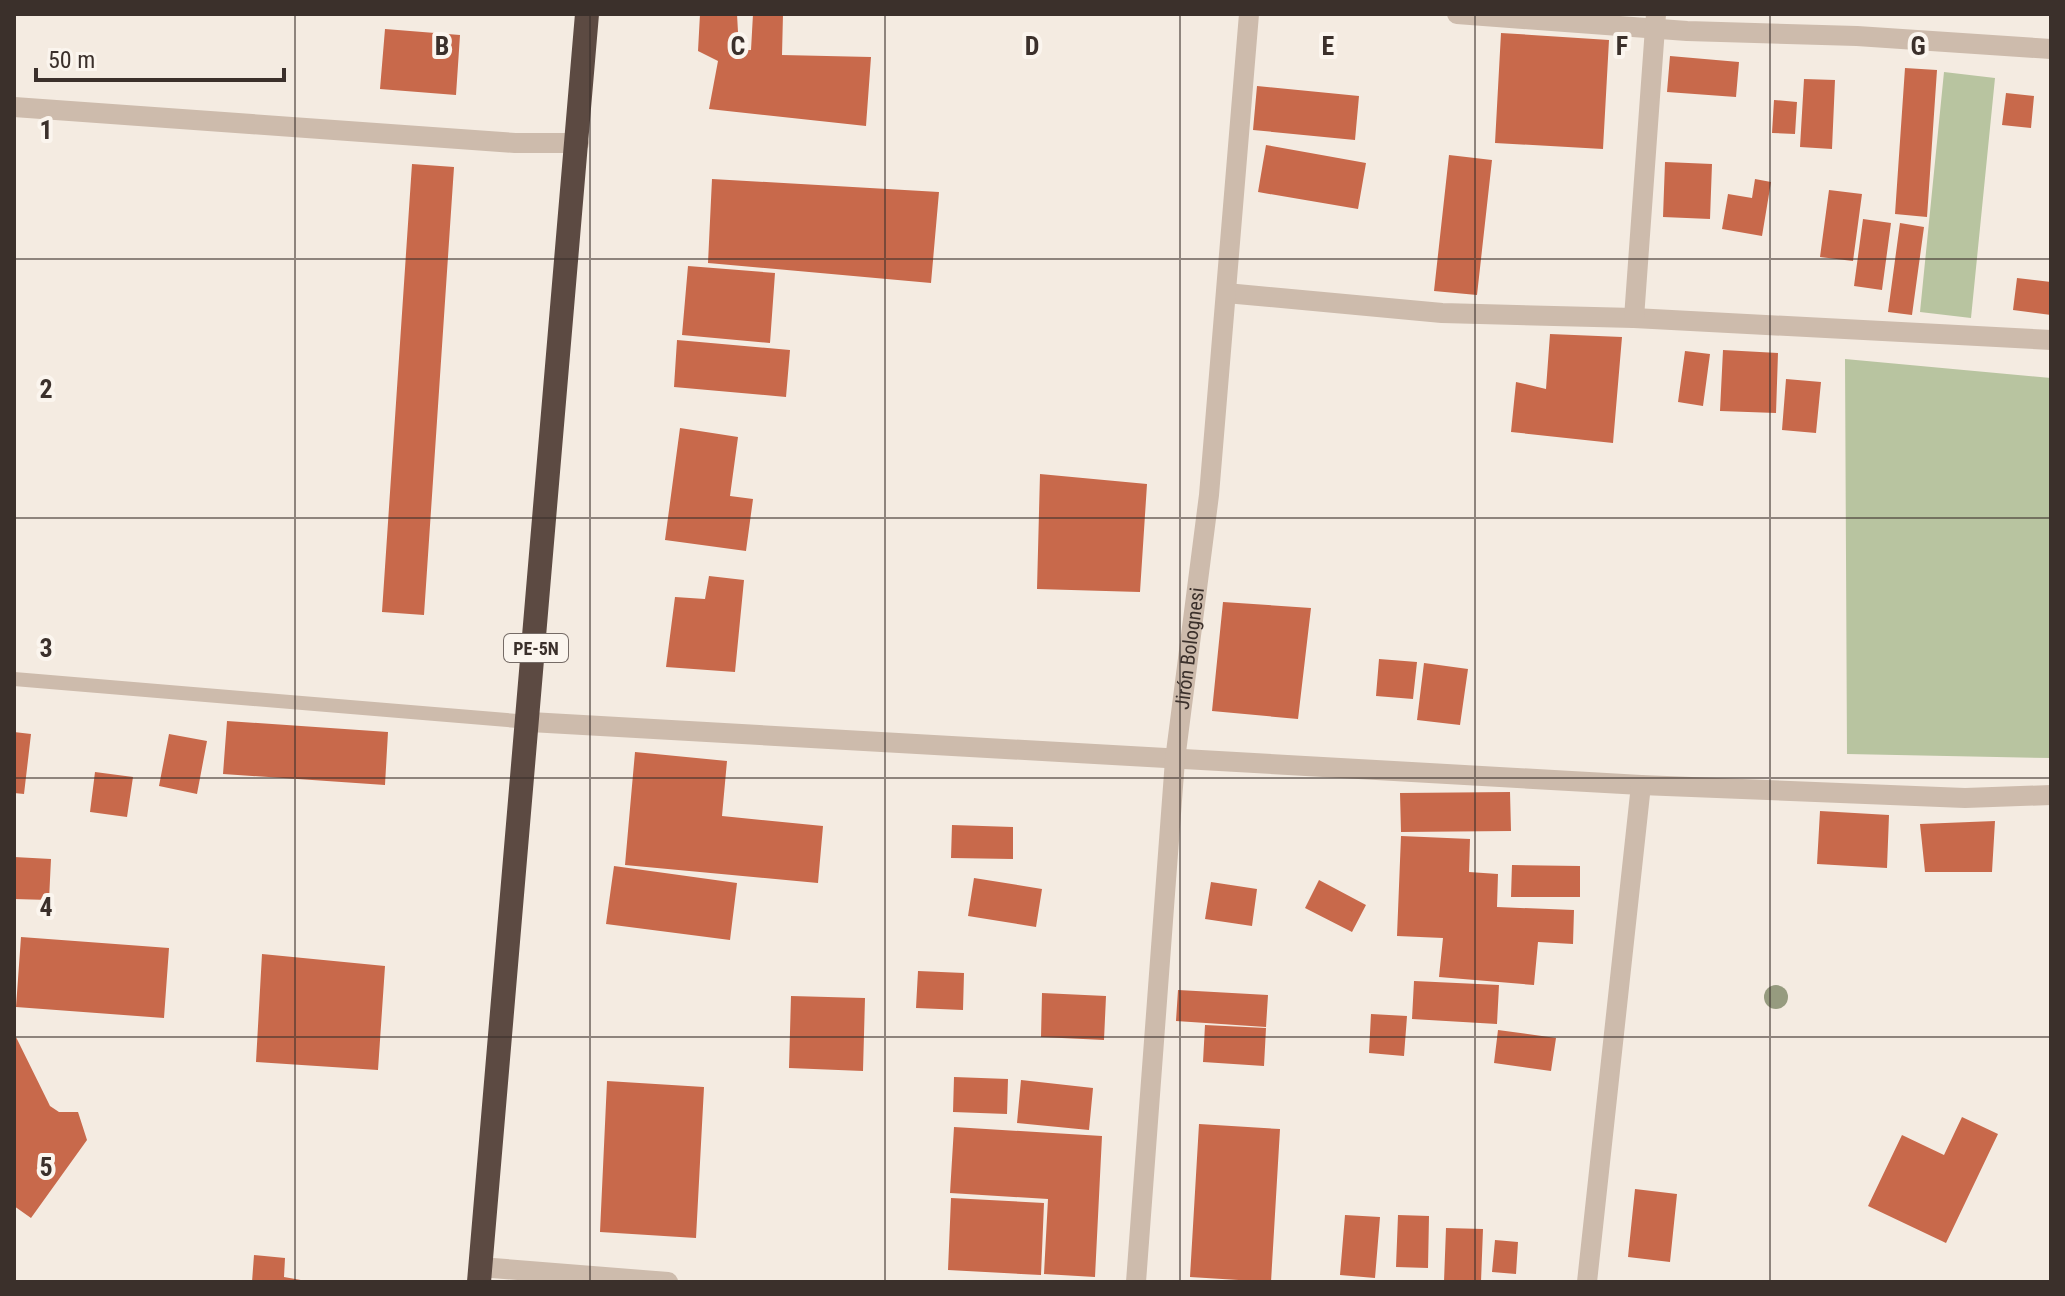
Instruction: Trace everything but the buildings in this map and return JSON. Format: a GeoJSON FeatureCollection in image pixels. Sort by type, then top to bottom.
{"type":"FeatureCollection","features":[{"type":"Feature","properties":{"kind":"highway","name":"PE-5N"},"geometry":{"type":"LineString","coordinates":[[480,1274],[530,722],[587,14]]}},
{"type":"Feature","properties":{"kind":"street","name":"Jirón Bolognesi"},"geometry":{"type":"LineString","coordinates":[[1136,1282],[1175,760],[1209,495],[1249,14]]}},
{"type":"Feature","properties":{"kind":"street"},"geometry":{"type":"LineString","coordinates":[[1457,14],[1656,22],[2051,49]]}},
{"type":"Feature","properties":{"kind":"street"},"geometry":{"type":"LineString","coordinates":[[1634,318],[1656,22]]}},
{"type":"Feature","properties":{"kind":"street"},"geometry":{"type":"LineString","coordinates":[[14,107],[499,142],[579,143]]}},
{"type":"Feature","properties":{"kind":"street"},"geometry":{"type":"LineString","coordinates":[[1226,293],[1442,313],[1634,318],[2051,340]]}},
{"type":"Feature","properties":{"kind":"street"},"geometry":{"type":"LineString","coordinates":[[530,722],[1641,785],[1965,798],[2051,795]]}},
{"type":"Feature","properties":{"kind":"street"},"geometry":{"type":"LineString","coordinates":[[1587,1282],[1641,785]]}},
{"type":"Feature","properties":{"kind":"street"},"geometry":{"type":"LineString","coordinates":[[480,1274],[668,1282]]}},
{"type":"Feature","properties":{"kind":"lane"},"geometry":{"type":"LineString","coordinates":[[14,679],[530,722]]}},
{"type":"Feature","properties":{"kind":"green space"},"geometry":{"type":"Polygon","coordinates":[[[1944,72],[1995,78],[1971,318],[1920,312],[1944,72]]]}},
{"type":"Feature","properties":{"kind":"green space"},"geometry":{"type":"Polygon","coordinates":[[[1845,359],[2051,378],[2051,758],[1847,754],[1845,359]]]}}]}
